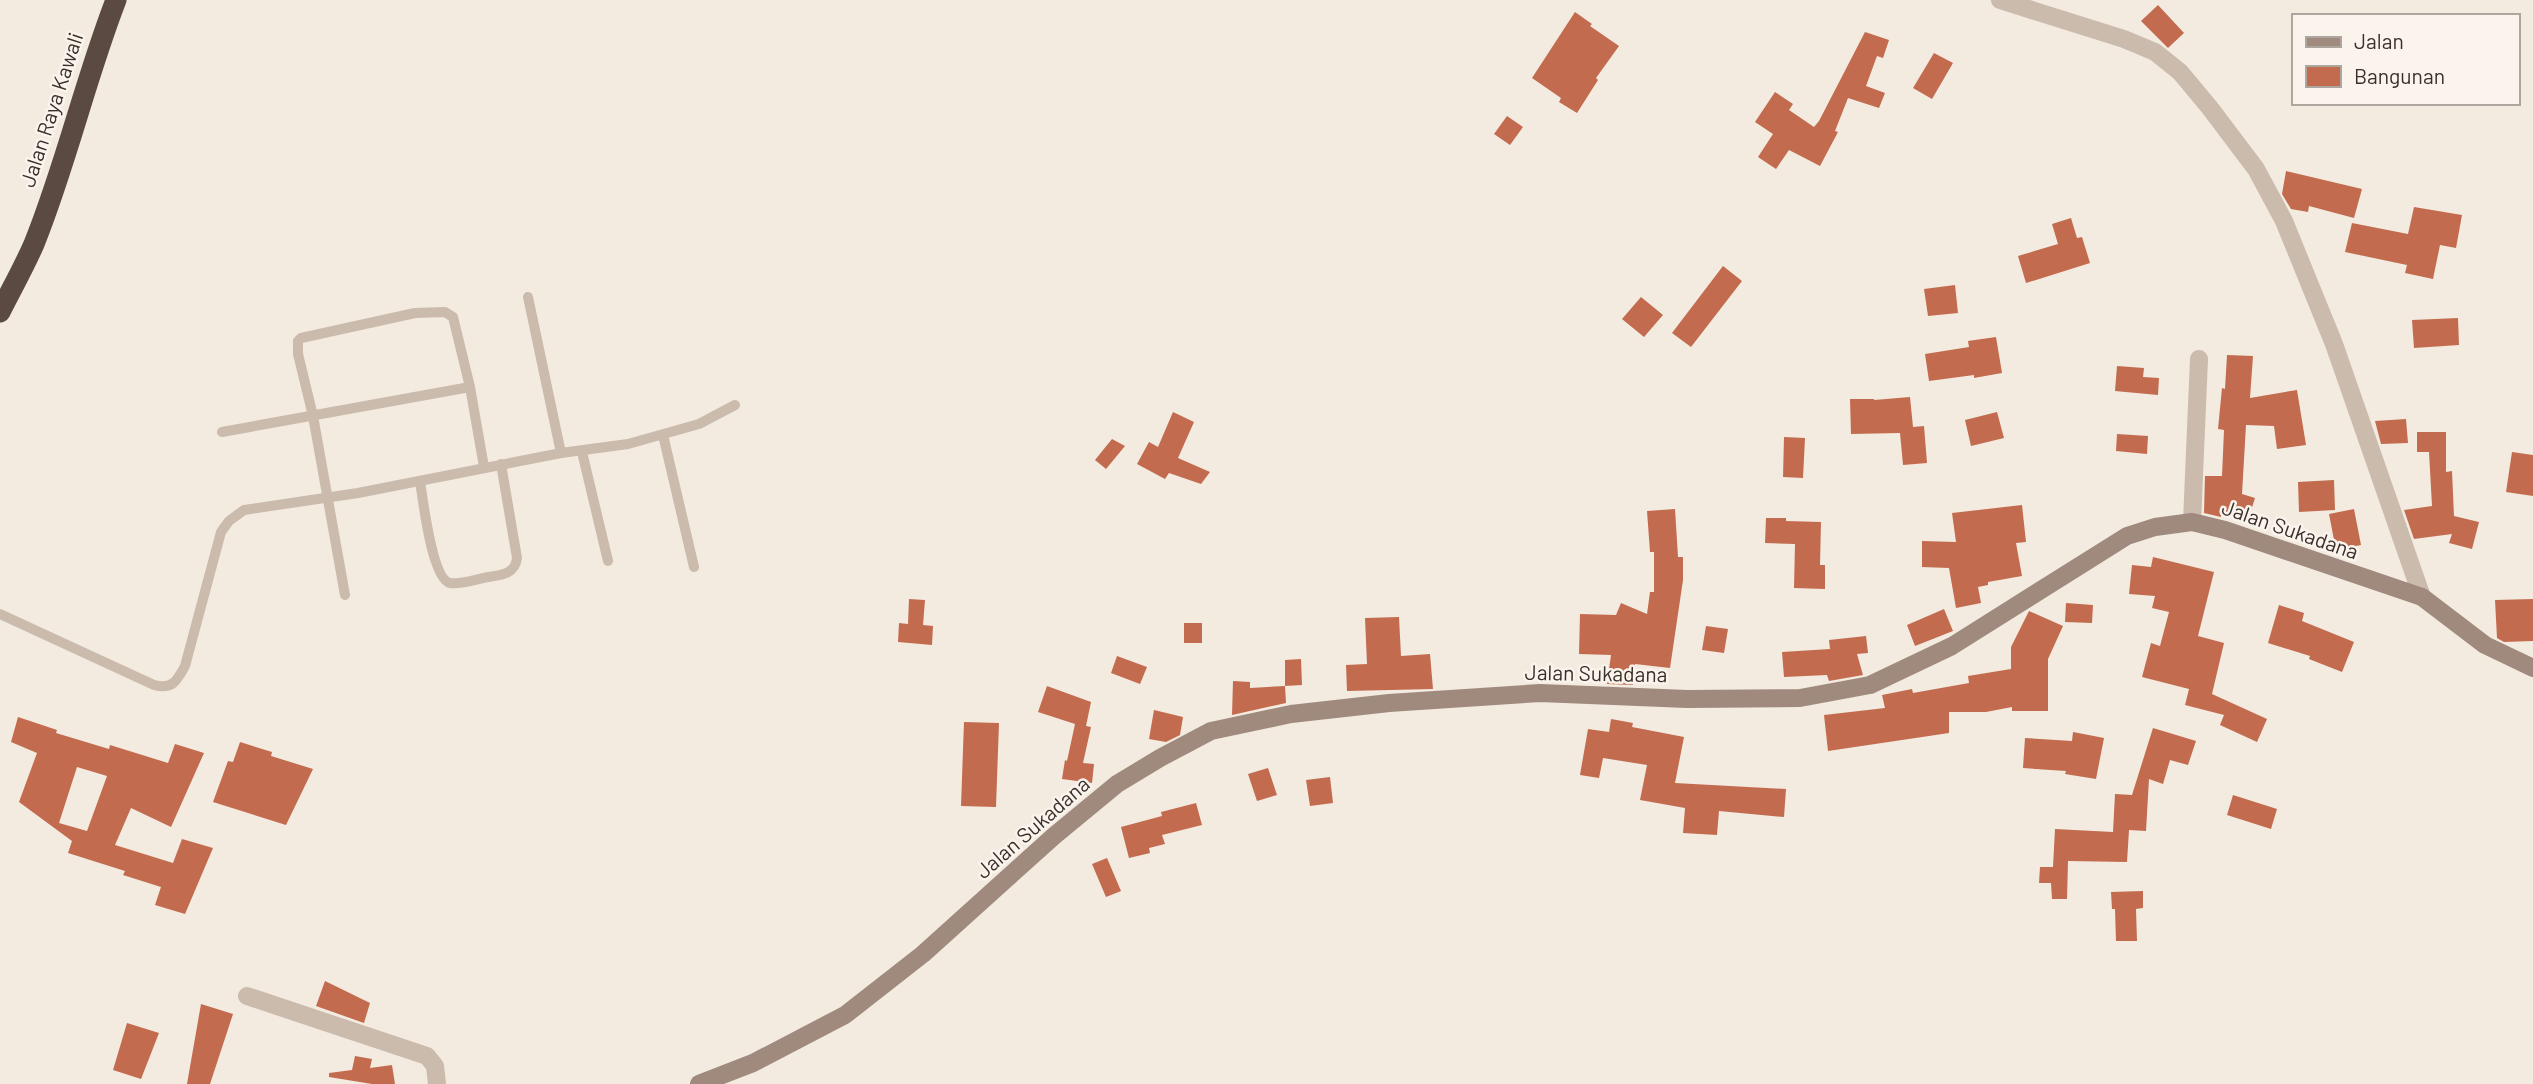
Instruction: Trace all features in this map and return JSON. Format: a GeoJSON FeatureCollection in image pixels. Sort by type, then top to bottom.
{"type":"FeatureCollection","features":[{"type":"Feature","properties":{"kind":"highway","name":"Jalan Raya Kawali"},"geometry":{"type":"LineString","coordinates":[[0,312],[33,245],[94,58],[116,0]]}},
{"type":"Feature","properties":{"kind":"main road","name":"Jalan Sukadana"},"geometry":{"type":"LineString","coordinates":[[699,1084],[754,1063],[845,1015],[923,954],[1054,836],[1117,784],[1211,731],[1292,714],[1389,703],[1539,693],[1687,699],[1800,698],[1870,685],[1952,646],[2127,536],[2155,527],[2192,522],[2225,530],[2422,597],[2485,645],[2533,668]]}},
{"type":"Feature","properties":{"kind":"street"},"geometry":{"type":"LineString","coordinates":[[2000,0],[2124,39],[2155,52],[2180,72],[2256,169],[2284,221],[2334,344],[2422,597]]}},
{"type":"Feature","properties":{"kind":"street"},"geometry":{"type":"LineString","coordinates":[[2192,522],[2199,359]]}},
{"type":"Feature","properties":{"kind":"street"},"geometry":{"type":"LineString","coordinates":[[247,996],[427,1056],[435,1066],[437,1084]]}},
{"type":"Feature","properties":{"kind":"lane"},"geometry":{"type":"LineString","coordinates":[[528,297],[561,453]]}},
{"type":"Feature","properties":{"kind":"lane"},"geometry":{"type":"LineString","coordinates":[[345,595],[313,416],[298,354],[298,341],[306,336],[415,313],[445,312],[453,317],[470,387],[484,467]]}},
{"type":"Feature","properties":{"kind":"lane"},"geometry":{"type":"LineString","coordinates":[[222,432],[470,387]]}},
{"type":"Feature","properties":{"kind":"lane"},"geometry":{"type":"LineString","coordinates":[[0,614],[141,680],[161,687],[170,687],[176,683],[185,666],[221,532],[229,521],[244,510],[328,498],[663,435],[699,424],[735,405]]}},
{"type":"Feature","properties":{"kind":"lane"},"geometry":{"type":"LineString","coordinates":[[663,435],[694,567]]}},
{"type":"Feature","properties":{"kind":"lane"},"geometry":{"type":"LineString","coordinates":[[582,452],[608,561]]}},
{"type":"Feature","properties":{"kind":"lane"},"geometry":{"type":"LineString","coordinates":[[420,481],[436,565],[443,579],[460,583],[505,574],[513,569],[517,558],[501,464]]}},
{"type":"Feature","properties":{"kind":"building"},"geometry":{"type":"Polygon","coordinates":[[[2158,5],[2184,33],[2168,48],[2141,21],[2158,5]]]}},
{"type":"Feature","properties":{"kind":"building"},"geometry":{"type":"Polygon","coordinates":[[[1575,12],[1619,46],[1596,78],[1598,80],[1577,113],[1559,102],[1561,98],[1532,78],[1575,12]]]}},
{"type":"Feature","properties":{"kind":"building"},"geometry":{"type":"Polygon","coordinates":[[[1865,32],[1889,40],[1883,58],[1877,56],[1866,86],[1885,93],[1879,108],[1848,98],[1835,131],[1838,132],[1820,166],[1789,150],[1776,169],[1758,157],[1773,134],[1755,122],[1775,92],[1793,104],[1789,110],[1814,127],[1865,32]]]}},
{"type":"Feature","properties":{"kind":"building"},"geometry":{"type":"Polygon","coordinates":[[[1934,53],[1953,63],[1932,99],[1913,88],[1934,53]]]}},
{"type":"Feature","properties":{"kind":"building"},"geometry":{"type":"Polygon","coordinates":[[[1507,116],[1523,127],[1510,145],[1494,134],[1507,116]]]}},
{"type":"Feature","properties":{"kind":"building"},"geometry":{"type":"Polygon","coordinates":[[[2286,171],[2362,189],[2354,218],[2309,206],[2308,212],[2291,209],[2282,194],[2286,171]]]}},
{"type":"Feature","properties":{"kind":"building"},"geometry":{"type":"Polygon","coordinates":[[[2414,207],[2462,215],[2456,248],[2440,245],[2433,279],[2405,273],[2407,265],[2345,252],[2352,223],[2408,234],[2414,207]]]}},
{"type":"Feature","properties":{"kind":"building"},"geometry":{"type":"Polygon","coordinates":[[[2071,218],[2077,238],[2082,237],[2090,263],[2026,283],[2018,256],[2058,244],[2052,224],[2071,218]]]}},
{"type":"Feature","properties":{"kind":"building"},"geometry":{"type":"Polygon","coordinates":[[[1723,266],[1742,281],[1691,347],[1672,333],[1723,266]]]}},
{"type":"Feature","properties":{"kind":"building"},"geometry":{"type":"Polygon","coordinates":[[[1955,285],[1958,313],[1928,316],[1924,289],[1955,285]]]}},
{"type":"Feature","properties":{"kind":"building"},"geometry":{"type":"Polygon","coordinates":[[[1641,297],[1663,315],[1644,337],[1622,319],[1641,297]]]}},
{"type":"Feature","properties":{"kind":"building"},"geometry":{"type":"Polygon","coordinates":[[[2458,318],[2459,345],[2414,348],[2412,320],[2458,318]]]}},
{"type":"Feature","properties":{"kind":"building"},"geometry":{"type":"Polygon","coordinates":[[[1996,337],[2002,373],[1929,381],[1925,354],[1969,347],[1968,341],[1996,337]]]}},
{"type":"Feature","properties":{"kind":"building"},"geometry":{"type":"Polygon","coordinates":[[[2227,355],[2253,356],[2250,398],[2297,390],[2306,445],[2277,449],[2274,426],[2246,425],[2242,494],[2255,498],[2248,520],[2221,512],[2221,517],[2204,513],[2205,476],[2222,476],[2224,430],[2218,429],[2222,388],[2225,389],[2227,355]]]}},
{"type":"Feature","properties":{"kind":"building"},"geometry":{"type":"Polygon","coordinates":[[[2117,366],[2144,368],[2143,377],[2159,378],[2158,395],[2115,391],[2117,366]]]}},
{"type":"Feature","properties":{"kind":"building"},"geometry":{"type":"Polygon","coordinates":[[[1910,397],[1913,427],[1924,426],[1927,463],[1903,465],[1900,433],[1851,434],[1850,399],[1910,397]]]}},
{"type":"Feature","properties":{"kind":"building"},"geometry":{"type":"Polygon","coordinates":[[[1173,412],[1194,422],[1178,458],[1210,472],[1201,484],[1169,473],[1165,479],[1137,464],[1149,442],[1158,447],[1173,412]]]}},
{"type":"Feature","properties":{"kind":"building"},"geometry":{"type":"Polygon","coordinates":[[[1997,412],[2004,438],[1971,446],[1965,420],[1997,412]]]}},
{"type":"Feature","properties":{"kind":"building"},"geometry":{"type":"Polygon","coordinates":[[[2406,419],[2408,443],[2381,444],[2375,421],[2406,419]]]}},
{"type":"Feature","properties":{"kind":"building"},"geometry":{"type":"Polygon","coordinates":[[[2417,432],[2446,432],[2446,472],[2452,471],[2454,516],[2479,522],[2472,549],[2449,543],[2452,534],[2414,539],[2404,510],[2432,506],[2429,452],[2417,452],[2417,432]]]}},
{"type":"Feature","properties":{"kind":"building"},"geometry":{"type":"Polygon","coordinates":[[[2117,434],[2148,436],[2147,454],[2116,451],[2117,434]]]}},
{"type":"Feature","properties":{"kind":"building"},"geometry":{"type":"Polygon","coordinates":[[[1784,437],[1805,438],[1803,478],[1783,477],[1784,437]]]}},
{"type":"Feature","properties":{"kind":"building"},"geometry":{"type":"Polygon","coordinates":[[[1112,439],[1125,446],[1106,469],[1095,460],[1112,439]]]}},
{"type":"Feature","properties":{"kind":"building"},"geometry":{"type":"Polygon","coordinates":[[[2512,452],[2533,455],[2533,496],[2506,492],[2512,452]]]}},
{"type":"Feature","properties":{"kind":"building"},"geometry":{"type":"Polygon","coordinates":[[[2334,480],[2335,510],[2299,512],[2298,482],[2334,480]]]}},
{"type":"Feature","properties":{"kind":"building"},"geometry":{"type":"Polygon","coordinates":[[[2022,505],[2026,542],[2016,543],[2022,576],[1988,582],[1988,585],[1978,587],[1981,603],[1956,608],[1949,568],[1922,567],[1922,541],[1956,542],[1952,513],[2022,505]]]}},
{"type":"Feature","properties":{"kind":"building"},"geometry":{"type":"Polygon","coordinates":[[[1675,509],[1678,557],[1683,557],[1683,580],[1670,668],[1635,664],[1633,685],[1607,684],[1611,655],[1579,654],[1580,614],[1616,615],[1621,603],[1647,614],[1650,592],[1654,592],[1654,552],[1650,552],[1647,511],[1675,509]]]}},
{"type":"Feature","properties":{"kind":"building"},"geometry":{"type":"Polygon","coordinates":[[[2354,509],[2361,545],[2336,550],[2329,514],[2354,509]]]}},
{"type":"Feature","properties":{"kind":"building"},"geometry":{"type":"Polygon","coordinates":[[[1766,518],[1821,522],[1820,565],[1825,565],[1825,589],[1794,588],[1795,544],[1765,543],[1766,518]]]}},
{"type":"Feature","properties":{"kind":"building"},"geometry":{"type":"Polygon","coordinates":[[[2153,557],[2214,572],[2198,636],[2224,643],[2212,694],[2267,719],[2257,742],[2220,725],[2224,715],[2185,705],[2189,689],[2142,677],[2151,643],[2160,646],[2169,612],[2152,608],[2155,596],[2129,594],[2132,565],[2151,567],[2153,557]]]}},
{"type":"Feature","properties":{"kind":"building"},"geometry":{"type":"Polygon","coordinates":[[[909,599],[925,600],[923,625],[933,626],[932,645],[898,642],[899,623],[908,624],[909,599]]]}},
{"type":"Feature","properties":{"kind":"building"},"geometry":{"type":"Polygon","coordinates":[[[2533,599],[2533,641],[2504,642],[2497,638],[2495,600],[2533,599]]]}},
{"type":"Feature","properties":{"kind":"building"},"geometry":{"type":"Polygon","coordinates":[[[2066,603],[2093,605],[2092,623],[2065,622],[2066,603]]]}},
{"type":"Feature","properties":{"kind":"building"},"geometry":{"type":"Polygon","coordinates":[[[2279,605],[2304,613],[2302,621],[2354,642],[2342,672],[2309,659],[2310,656],[2268,643],[2279,605]]]}},
{"type":"Feature","properties":{"kind":"building"},"geometry":{"type":"Polygon","coordinates":[[[1944,609],[1953,631],[1915,646],[1907,625],[1944,609]]]}},
{"type":"Feature","properties":{"kind":"building"},"geometry":{"type":"Polygon","coordinates":[[[2029,611],[2063,626],[2048,659],[2048,711],[2012,711],[2012,707],[1986,712],[1949,712],[1949,733],[1828,751],[1824,715],[1885,708],[1882,695],[1912,689],[1913,693],[1969,683],[1968,676],[2011,669],[2011,647],[2029,611]]]}},
{"type":"Feature","properties":{"kind":"building"},"geometry":{"type":"Polygon","coordinates":[[[1399,617],[1401,656],[1430,654],[1433,689],[1347,691],[1346,665],[1367,664],[1365,618],[1399,617]]]}},
{"type":"Feature","properties":{"kind":"building"},"geometry":{"type":"Polygon","coordinates":[[[1184,623],[1202,623],[1202,643],[1184,643],[1184,623]]]}},
{"type":"Feature","properties":{"kind":"building"},"geometry":{"type":"Polygon","coordinates":[[[1706,626],[1728,629],[1724,653],[1702,650],[1706,626]]]}},
{"type":"Feature","properties":{"kind":"building"},"geometry":{"type":"Polygon","coordinates":[[[1866,636],[1868,653],[1857,654],[1863,675],[1829,681],[1827,675],[1784,677],[1782,652],[1830,649],[1829,640],[1866,636]]]}},
{"type":"Feature","properties":{"kind":"building"},"geometry":{"type":"Polygon","coordinates":[[[1117,656],[1147,667],[1140,684],[1111,673],[1117,656]]]}},
{"type":"Feature","properties":{"kind":"building"},"geometry":{"type":"Polygon","coordinates":[[[1301,659],[1302,685],[1285,686],[1285,660],[1301,659]]]}},
{"type":"Feature","properties":{"kind":"building"},"geometry":{"type":"Polygon","coordinates":[[[1233,681],[1250,682],[1250,688],[1285,686],[1286,703],[1232,715],[1233,681]]]}},
{"type":"Feature","properties":{"kind":"building"},"geometry":{"type":"Polygon","coordinates":[[[1047,686],[1091,702],[1086,726],[1091,727],[1083,763],[1094,764],[1092,783],[1062,779],[1075,724],[1038,712],[1047,686]]]}},
{"type":"Feature","properties":{"kind":"building"},"geometry":{"type":"Polygon","coordinates":[[[1154,710],[1183,717],[1180,735],[1166,742],[1149,739],[1154,710]]]}},
{"type":"Feature","properties":{"kind":"building"},"geometry":{"type":"Polygon","coordinates":[[[18,717],[57,730],[56,733],[109,749],[110,745],[168,763],[175,744],[204,753],[171,827],[131,808],[115,845],[173,863],[182,839],[213,848],[185,914],[155,905],[161,887],[123,875],[125,871],[68,853],[72,841],[19,802],[37,753],[11,742],[18,717]],[[77,767],[59,823],[87,831],[107,776],[77,767]]]}},
{"type":"Feature","properties":{"kind":"building"},"geometry":{"type":"Polygon","coordinates":[[[1611,719],[1633,723],[1632,727],[1684,737],[1675,783],[1786,789],[1784,817],[1719,811],[1717,835],[1683,833],[1685,808],[1640,800],[1647,765],[1603,758],[1599,778],[1580,775],[1588,729],[1609,732],[1611,719]]]}},
{"type":"Feature","properties":{"kind":"building"},"geometry":{"type":"Polygon","coordinates":[[[964,722],[999,723],[996,807],[961,806],[964,722]]]}},
{"type":"Feature","properties":{"kind":"building"},"geometry":{"type":"Polygon","coordinates":[[[2153,728],[2196,741],[2188,765],[2170,760],[2163,784],[2149,779],[2146,831],[2129,830],[2127,862],[2068,861],[2067,899],[2052,899],[2051,883],[2039,883],[2040,867],[2053,867],[2055,829],[2113,832],[2115,794],[2132,795],[2153,728]]]}},
{"type":"Feature","properties":{"kind":"building"},"geometry":{"type":"Polygon","coordinates":[[[2073,732],[2104,738],[2096,779],[2065,774],[2066,771],[2023,768],[2025,738],[2072,741],[2073,732]]]}},
{"type":"Feature","properties":{"kind":"building"},"geometry":{"type":"Polygon","coordinates":[[[240,742],[272,752],[271,756],[313,769],[286,825],[213,802],[228,761],[233,762],[240,742]]]}},
{"type":"Feature","properties":{"kind":"building"},"geometry":{"type":"Polygon","coordinates":[[[1268,768],[1277,795],[1257,801],[1248,774],[1268,768]]]}},
{"type":"Feature","properties":{"kind":"building"},"geometry":{"type":"Polygon","coordinates":[[[1330,777],[1333,803],[1310,806],[1306,780],[1330,777]]]}},
{"type":"Feature","properties":{"kind":"building"},"geometry":{"type":"Polygon","coordinates":[[[2233,795],[2277,809],[2271,829],[2227,815],[2233,795]]]}},
{"type":"Feature","properties":{"kind":"building"},"geometry":{"type":"Polygon","coordinates":[[[1196,803],[1202,825],[1162,835],[1165,844],[1149,848],[1150,853],[1129,858],[1121,827],[1196,803]]]}},
{"type":"Feature","properties":{"kind":"building"},"geometry":{"type":"Polygon","coordinates":[[[1107,858],[1121,891],[1106,897],[1092,864],[1107,858]]]}},
{"type":"Feature","properties":{"kind":"building"},"geometry":{"type":"Polygon","coordinates":[[[2143,891],[2143,908],[2136,909],[2137,941],[2116,941],[2115,909],[2112,909],[2111,892],[2143,891]]]}},
{"type":"Feature","properties":{"kind":"building"},"geometry":{"type":"Polygon","coordinates":[[[325,981],[370,1003],[364,1023],[316,1006],[325,981]]]}},
{"type":"Feature","properties":{"kind":"building"},"geometry":{"type":"Polygon","coordinates":[[[201,1004],[233,1014],[210,1084],[187,1084],[201,1004]]]}},
{"type":"Feature","properties":{"kind":"building"},"geometry":{"type":"Polygon","coordinates":[[[127,1023],[159,1033],[141,1079],[113,1070],[127,1023]]]}},
{"type":"Feature","properties":{"kind":"building"},"geometry":{"type":"Polygon","coordinates":[[[355,1056],[372,1059],[370,1068],[392,1065],[395,1084],[372,1084],[329,1077],[329,1073],[352,1070],[355,1056]]]}}]}
